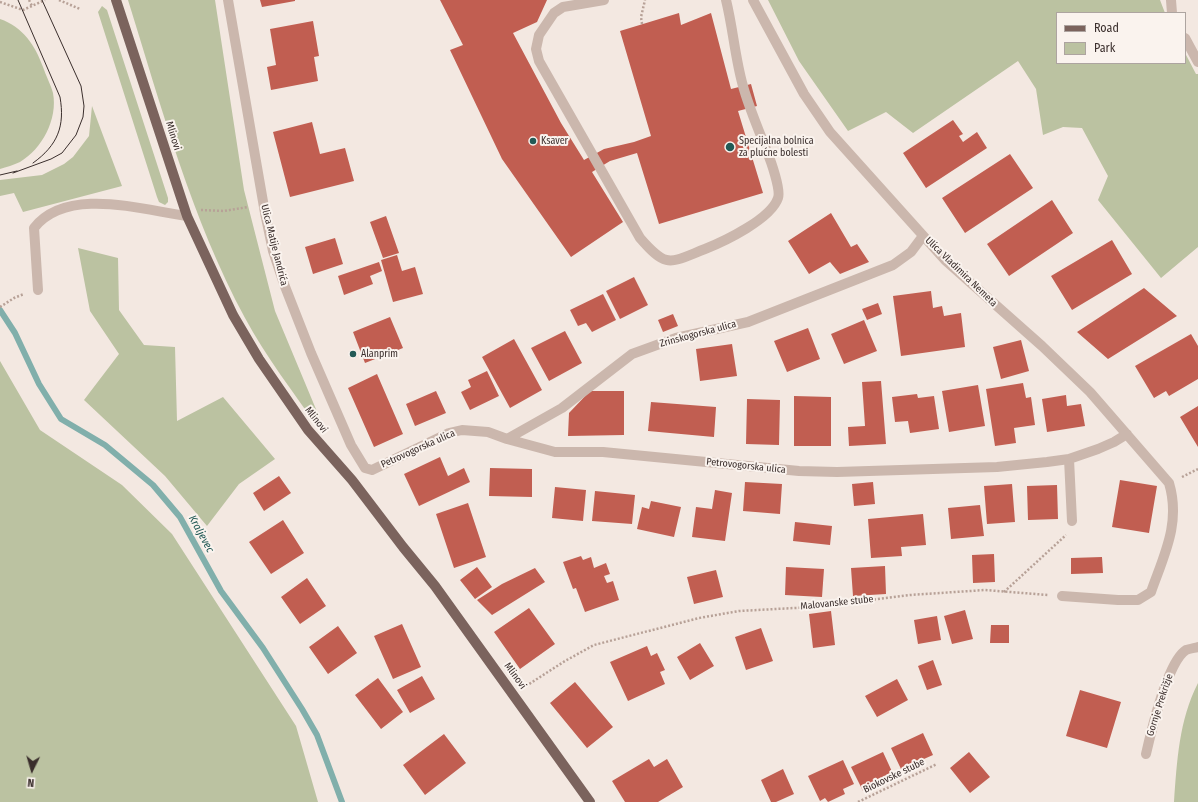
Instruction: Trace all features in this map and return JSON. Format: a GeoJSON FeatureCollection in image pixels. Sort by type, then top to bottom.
{"type":"FeatureCollection","features":[{"type":"Feature","properties":{"kind":"main road","name":"Mlinovi"},"geometry":{"type":"LineString","coordinates":[[116,0],[186,216],[233,315],[259,360],[308,430],[352,480],[403,547],[436,586],[590,802]]}},
{"type":"Feature","properties":{"kind":"street","name":"Ulica Matije Jandrića"},"geometry":{"type":"LineString","coordinates":[[228,0],[263,201],[274,251],[295,314],[351,445],[365,468],[372,470]]}},
{"type":"Feature","properties":{"kind":"street"},"geometry":{"type":"LineString","coordinates":[[604,0],[562,4],[547,21],[539,35],[536,49],[539,61],[640,238],[654,255],[662,260],[670,261],[716,245],[754,223],[774,206],[779,196],[772,163],[743,86],[726,0]]}},
{"type":"Feature","properties":{"kind":"street","name":"Ulica Vladimira Nemeta"},"geometry":{"type":"LineString","coordinates":[[753,0],[804,94],[830,132],[951,265],[1042,346],[1085,387],[1169,482],[1174,498],[1173,530],[1151,592],[1138,600],[1062,596]]}},
{"type":"Feature","properties":{"kind":"street"},"geometry":{"type":"LineString","coordinates":[[1171,0],[1172,12]]}},
{"type":"Feature","properties":{"kind":"street"},"geometry":{"type":"LineString","coordinates":[[1186,40],[1198,62]]}},
{"type":"Feature","properties":{"kind":"street"},"geometry":{"type":"LineString","coordinates":[[38,290],[34,228],[41,219],[52,212],[71,207],[98,204],[134,207],[186,216]]}},
{"type":"Feature","properties":{"kind":"street","name":"Zrinskogorska ulica"},"geometry":{"type":"LineString","coordinates":[[508,439],[562,408],[632,354],[676,338],[748,322],[893,265],[904,258],[923,236]]}},
{"type":"Feature","properties":{"kind":"street","name":"Petrovogorska ulica"},"geometry":{"type":"LineString","coordinates":[[372,470],[449,433],[462,430],[488,432],[555,452],[603,452],[806,471],[884,472],[997,467],[1069,459],[1114,442],[1127,434]]}},
{"type":"Feature","properties":{"kind":"street"},"geometry":{"type":"LineString","coordinates":[[1069,459],[1072,521]]}},
{"type":"Feature","properties":{"kind":"street","name":"Gornje Prekrižje"},"geometry":{"type":"LineString","coordinates":[[1146,754],[1153,722],[1170,673],[1185,651],[1198,647]]}},
{"type":"Feature","properties":{"kind":"path"},"geometry":{"type":"LineString","coordinates":[[29,0],[32,6]]}},
{"type":"Feature","properties":{"kind":"path"},"geometry":{"type":"LineString","coordinates":[[0,2],[23,10],[45,0]]}},
{"type":"Feature","properties":{"kind":"path"},"geometry":{"type":"LineString","coordinates":[[59,0],[80,9]]}},
{"type":"Feature","properties":{"kind":"path"},"geometry":{"type":"LineString","coordinates":[[642,24],[641,17],[645,0]]}},
{"type":"Feature","properties":{"kind":"path"},"geometry":{"type":"LineString","coordinates":[[182,200],[201,210],[213,212],[246,208],[263,201]]}},
{"type":"Feature","properties":{"kind":"path"},"geometry":{"type":"LineString","coordinates":[[0,307],[14,298]]}},
{"type":"Feature","properties":{"kind":"path"},"geometry":{"type":"LineString","coordinates":[[1004,593],[1066,537],[1072,521]]}},
{"type":"Feature","properties":{"kind":"path","name":"Malovanske stube"},"geometry":{"type":"LineString","coordinates":[[522,688],[564,661],[594,645],[699,618],[738,611],[813,607],[910,595],[985,590],[1004,593],[1062,596]]}},
{"type":"Feature","properties":{"kind":"path","name":"Biokovske stube"},"geometry":{"type":"LineString","coordinates":[[858,802],[937,764]]}},
{"type":"Feature","properties":{"kind":"green space"},"geometry":{"type":"Polygon","coordinates":[[[128,0],[215,0],[244,190],[275,311],[323,426],[319,429],[280,375],[262,347],[226,281],[193,202],[179,162],[128,0]]]}},
{"type":"Feature","properties":{"kind":"green space"},"geometry":{"type":"Polygon","coordinates":[[[768,0],[1160,0],[1165,12],[1056,12],[1056,64],[1186,64],[1186,55],[1196,74],[1198,74],[1198,247],[1161,278],[1098,200],[1108,176],[1082,128],[1063,127],[1043,135],[1036,89],[1018,61],[913,133],[886,112],[848,131],[799,61],[768,0]]]}},
{"type":"Feature","properties":{"kind":"green space"},"geometry":{"type":"Polygon","coordinates":[[[102,6],[107,10],[168,198],[168,202],[165,205],[159,202],[157,197],[98,12],[102,6]]]}},
{"type":"Feature","properties":{"kind":"green space"},"geometry":{"type":"Polygon","coordinates":[[[0,19],[8,22],[22,32],[32,44],[40,59],[51,87],[54,103],[51,123],[47,132],[35,149],[20,162],[0,169],[0,19]]]}},
{"type":"Feature","properties":{"kind":"green space"},"geometry":{"type":"Polygon","coordinates":[[[92,106],[122,186],[23,212],[14,193],[0,196],[0,180],[42,175],[64,164],[73,157],[89,136],[92,106]]]}},
{"type":"Feature","properties":{"kind":"green space"},"geometry":{"type":"Polygon","coordinates":[[[78,248],[118,258],[119,310],[144,345],[175,347],[177,421],[223,397],[275,459],[239,484],[207,526],[165,476],[84,400],[119,354],[90,311],[78,248]]]}},
{"type":"Feature","properties":{"kind":"green space"},"geometry":{"type":"Polygon","coordinates":[[[0,361],[40,430],[122,485],[172,534],[296,726],[318,802],[0,802],[0,361]]]}},
{"type":"Feature","properties":{"kind":"green space"},"geometry":{"type":"Polygon","coordinates":[[[1198,683],[1198,802],[1174,802],[1178,756],[1183,726],[1198,683]]]}},
{"type":"Feature","properties":{"kind":"building"},"geometry":{"type":"Polygon","coordinates":[[[260,0],[295,0],[295,1],[262,7],[260,0]]]}},
{"type":"Feature","properties":{"kind":"building"},"geometry":{"type":"Polygon","coordinates":[[[440,0],[547,0],[537,22],[513,33],[561,123],[584,160],[604,149],[634,142],[651,136],[620,31],[679,13],[681,25],[711,13],[731,89],[751,84],[757,106],[738,111],[763,193],[659,224],[637,153],[610,161],[592,172],[623,222],[571,257],[502,159],[450,50],[463,45],[440,0]]]}},
{"type":"Feature","properties":{"kind":"building"},"geometry":{"type":"Polygon","coordinates":[[[313,21],[319,56],[314,57],[318,81],[271,90],[267,67],[276,65],[270,29],[313,21]]]}},
{"type":"Feature","properties":{"kind":"building"},"geometry":{"type":"Polygon","coordinates":[[[953,120],[963,134],[959,136],[963,142],[977,132],[987,148],[926,188],[903,153],[953,120]]]}},
{"type":"Feature","properties":{"kind":"building"},"geometry":{"type":"Polygon","coordinates":[[[312,122],[320,154],[345,148],[354,181],[290,197],[273,132],[312,122]]]}},
{"type":"Feature","properties":{"kind":"building"},"geometry":{"type":"Polygon","coordinates":[[[1010,154],[1033,188],[965,233],[942,198],[1010,154]]]}},
{"type":"Feature","properties":{"kind":"building"},"geometry":{"type":"Polygon","coordinates":[[[1052,200],[1073,233],[1009,276],[987,244],[1052,200]]]}},
{"type":"Feature","properties":{"kind":"building"},"geometry":{"type":"Polygon","coordinates":[[[831,213],[851,247],[857,244],[869,262],[840,274],[830,262],[809,274],[788,241],[831,213]]]}},
{"type":"Feature","properties":{"kind":"building"},"geometry":{"type":"Polygon","coordinates":[[[386,216],[399,253],[383,258],[370,222],[386,216]]]}},
{"type":"Feature","properties":{"kind":"building"},"geometry":{"type":"Polygon","coordinates":[[[335,238],[343,264],[313,274],[305,247],[335,238]]]}},
{"type":"Feature","properties":{"kind":"building"},"geometry":{"type":"Polygon","coordinates":[[[1112,240],[1132,274],[1072,310],[1051,276],[1112,240]]]}},
{"type":"Feature","properties":{"kind":"building"},"geometry":{"type":"Polygon","coordinates":[[[397,255],[402,271],[415,267],[423,294],[393,302],[381,260],[397,255]]]}},
{"type":"Feature","properties":{"kind":"building"},"geometry":{"type":"Polygon","coordinates":[[[379,262],[382,271],[370,276],[373,284],[344,295],[338,276],[379,262]]]}},
{"type":"Feature","properties":{"kind":"building"},"geometry":{"type":"Polygon","coordinates":[[[634,277],[648,305],[620,319],[606,291],[634,277]]]}},
{"type":"Feature","properties":{"kind":"building"},"geometry":{"type":"Polygon","coordinates":[[[1144,288],[1177,316],[1108,359],[1077,332],[1144,288]]]}},
{"type":"Feature","properties":{"kind":"building"},"geometry":{"type":"Polygon","coordinates":[[[931,291],[933,308],[942,306],[944,316],[961,313],[965,347],[901,356],[893,296],[931,291]]]}},
{"type":"Feature","properties":{"kind":"building"},"geometry":{"type":"Polygon","coordinates":[[[603,294],[616,320],[592,332],[586,323],[578,326],[570,310],[603,294]]]}},
{"type":"Feature","properties":{"kind":"building"},"geometry":{"type":"Polygon","coordinates":[[[878,303],[882,314],[867,320],[862,309],[878,303]]]}},
{"type":"Feature","properties":{"kind":"building"},"geometry":{"type":"Polygon","coordinates":[[[673,314],[678,326],[663,332],[658,320],[673,314]]]}},
{"type":"Feature","properties":{"kind":"building"},"geometry":{"type":"Polygon","coordinates":[[[390,317],[403,348],[365,363],[353,332],[390,317]]]}},
{"type":"Feature","properties":{"kind":"building"},"geometry":{"type":"Polygon","coordinates":[[[864,320],[877,351],[844,364],[831,334],[864,320]]]}},
{"type":"Feature","properties":{"kind":"building"},"geometry":{"type":"Polygon","coordinates":[[[808,328],[820,359],[787,372],[774,341],[808,328]]]}},
{"type":"Feature","properties":{"kind":"building"},"geometry":{"type":"Polygon","coordinates":[[[565,331],[582,363],[549,381],[531,348],[565,331]]]}},
{"type":"Feature","properties":{"kind":"building"},"geometry":{"type":"Polygon","coordinates":[[[1191,334],[1198,346],[1198,379],[1169,396],[1166,391],[1154,398],[1135,366],[1191,334]]]}},
{"type":"Feature","properties":{"kind":"building"},"geometry":{"type":"Polygon","coordinates":[[[514,339],[542,390],[510,408],[482,357],[514,339]]]}},
{"type":"Feature","properties":{"kind":"building"},"geometry":{"type":"Polygon","coordinates":[[[1021,340],[1029,371],[1001,379],[993,347],[1021,340]]]}},
{"type":"Feature","properties":{"kind":"building"},"geometry":{"type":"Polygon","coordinates":[[[732,344],[737,376],[700,381],[696,349],[732,344]]]}},
{"type":"Feature","properties":{"kind":"building"},"geometry":{"type":"Polygon","coordinates":[[[487,371],[499,396],[470,410],[461,392],[471,387],[468,380],[487,371]]]}},
{"type":"Feature","properties":{"kind":"building"},"geometry":{"type":"Polygon","coordinates":[[[377,374],[403,434],[374,447],[348,388],[377,374]]]}},
{"type":"Feature","properties":{"kind":"building"},"geometry":{"type":"Polygon","coordinates":[[[881,381],[886,444],[849,446],[848,427],[865,426],[862,382],[881,381]]]}},
{"type":"Feature","properties":{"kind":"building"},"geometry":{"type":"Polygon","coordinates":[[[1023,383],[1026,398],[1031,397],[1035,425],[1014,428],[1016,443],[995,446],[986,389],[1023,383]]]}},
{"type":"Feature","properties":{"kind":"building"},"geometry":{"type":"Polygon","coordinates":[[[978,385],[985,426],[949,432],[942,391],[978,385]]]}},
{"type":"Feature","properties":{"kind":"building"},"geometry":{"type":"Polygon","coordinates":[[[436,391],[446,413],[415,426],[406,404],[436,391]]]}},
{"type":"Feature","properties":{"kind":"building"},"geometry":{"type":"Polygon","coordinates":[[[590,391],[624,391],[624,435],[568,436],[569,413],[590,391]]]}},
{"type":"Feature","properties":{"kind":"building"},"geometry":{"type":"Polygon","coordinates":[[[917,394],[918,398],[934,396],[939,429],[910,433],[908,421],[895,422],[892,397],[917,394]]]}},
{"type":"Feature","properties":{"kind":"building"},"geometry":{"type":"Polygon","coordinates":[[[1066,395],[1067,406],[1081,404],[1085,426],[1047,432],[1042,399],[1066,395]]]}},
{"type":"Feature","properties":{"kind":"building"},"geometry":{"type":"Polygon","coordinates":[[[794,396],[831,397],[831,446],[794,446],[794,396]]]}},
{"type":"Feature","properties":{"kind":"building"},"geometry":{"type":"Polygon","coordinates":[[[747,399],[780,400],[779,445],[746,444],[747,399]]]}},
{"type":"Feature","properties":{"kind":"building"},"geometry":{"type":"Polygon","coordinates":[[[651,402],[716,407],[714,437],[648,431],[651,402]]]}},
{"type":"Feature","properties":{"kind":"building"},"geometry":{"type":"Polygon","coordinates":[[[1198,406],[1198,447],[1180,417],[1198,406]]]}},
{"type":"Feature","properties":{"kind":"building"},"geometry":{"type":"Polygon","coordinates":[[[440,457],[448,476],[464,468],[470,482],[419,506],[404,474],[440,457]]]}},
{"type":"Feature","properties":{"kind":"building"},"geometry":{"type":"Polygon","coordinates":[[[490,468],[532,469],[532,497],[489,496],[490,468]]]}},
{"type":"Feature","properties":{"kind":"building"},"geometry":{"type":"Polygon","coordinates":[[[279,476],[291,493],[264,511],[253,493],[279,476]]]}},
{"type":"Feature","properties":{"kind":"building"},"geometry":{"type":"Polygon","coordinates":[[[1120,480],[1157,486],[1149,533],[1112,527],[1120,480]]]}},
{"type":"Feature","properties":{"kind":"building"},"geometry":{"type":"Polygon","coordinates":[[[745,482],[782,484],[780,514],[743,511],[745,482]]]}},
{"type":"Feature","properties":{"kind":"building"},"geometry":{"type":"Polygon","coordinates":[[[873,482],[875,504],[854,506],[852,484],[873,482]]]}},
{"type":"Feature","properties":{"kind":"building"},"geometry":{"type":"Polygon","coordinates":[[[1012,484],[1015,522],[987,524],[984,486],[1012,484]]]}},
{"type":"Feature","properties":{"kind":"building"},"geometry":{"type":"Polygon","coordinates":[[[1057,485],[1058,519],[1028,520],[1027,486],[1057,485]]]}},
{"type":"Feature","properties":{"kind":"building"},"geometry":{"type":"Polygon","coordinates":[[[555,487],[586,490],[583,521],[552,518],[555,487]]]}},
{"type":"Feature","properties":{"kind":"building"},"geometry":{"type":"Polygon","coordinates":[[[715,490],[732,493],[725,541],[692,537],[696,507],[712,509],[715,490]]]}},
{"type":"Feature","properties":{"kind":"building"},"geometry":{"type":"Polygon","coordinates":[[[595,491],[635,495],[632,524],[592,521],[595,491]]]}},
{"type":"Feature","properties":{"kind":"building"},"geometry":{"type":"Polygon","coordinates":[[[651,501],[681,507],[674,537],[637,529],[642,507],[649,509],[651,501]]]}},
{"type":"Feature","properties":{"kind":"building"},"geometry":{"type":"Polygon","coordinates":[[[468,503],[486,557],[454,568],[436,514],[468,503]]]}},
{"type":"Feature","properties":{"kind":"building"},"geometry":{"type":"Polygon","coordinates":[[[980,505],[984,536],[951,539],[948,508],[980,505]]]}},
{"type":"Feature","properties":{"kind":"building"},"geometry":{"type":"Polygon","coordinates":[[[923,514],[926,545],[901,547],[902,556],[871,558],[868,519],[923,514]]]}},
{"type":"Feature","properties":{"kind":"building"},"geometry":{"type":"Polygon","coordinates":[[[283,520],[304,553],[271,574],[249,542],[283,520]]]}},
{"type":"Feature","properties":{"kind":"building"},"geometry":{"type":"Polygon","coordinates":[[[795,522],[832,526],[830,545],[793,541],[795,522]]]}},
{"type":"Feature","properties":{"kind":"building"},"geometry":{"type":"Polygon","coordinates":[[[994,554],[995,582],[973,583],[972,555],[994,554]]]}},
{"type":"Feature","properties":{"kind":"building"},"geometry":{"type":"Polygon","coordinates":[[[581,556],[583,560],[591,557],[594,568],[606,563],[610,574],[604,576],[607,583],[613,581],[619,600],[585,612],[576,588],[573,589],[563,562],[581,556]]]}},
{"type":"Feature","properties":{"kind":"building"},"geometry":{"type":"Polygon","coordinates":[[[1102,557],[1103,573],[1071,574],[1071,558],[1102,557]]]}},
{"type":"Feature","properties":{"kind":"building"},"geometry":{"type":"Polygon","coordinates":[[[885,566],[886,594],[853,596],[851,568],[885,566]]]}},
{"type":"Feature","properties":{"kind":"building"},"geometry":{"type":"Polygon","coordinates":[[[477,567],[492,587],[475,599],[460,580],[477,567]]]}},
{"type":"Feature","properties":{"kind":"building"},"geometry":{"type":"Polygon","coordinates":[[[786,567],[824,569],[822,597],[785,595],[786,567]]]}},
{"type":"Feature","properties":{"kind":"building"},"geometry":{"type":"Polygon","coordinates":[[[535,568],[545,582],[492,615],[477,600],[502,584],[535,568]]]}},
{"type":"Feature","properties":{"kind":"building"},"geometry":{"type":"Polygon","coordinates":[[[716,570],[723,597],[694,604],[687,577],[716,570]]]}},
{"type":"Feature","properties":{"kind":"building"},"geometry":{"type":"Polygon","coordinates":[[[307,578],[326,606],[300,624],[281,597],[307,578]]]}},
{"type":"Feature","properties":{"kind":"building"},"geometry":{"type":"Polygon","coordinates":[[[529,608],[555,644],[520,669],[494,632],[529,608]]]}},
{"type":"Feature","properties":{"kind":"building"},"geometry":{"type":"Polygon","coordinates":[[[965,610],[973,639],[952,644],[944,616],[965,610]]]}},
{"type":"Feature","properties":{"kind":"building"},"geometry":{"type":"Polygon","coordinates":[[[831,611],[835,645],[813,648],[809,614],[831,611]]]}},
{"type":"Feature","properties":{"kind":"building"},"geometry":{"type":"Polygon","coordinates":[[[937,616],[941,640],[918,644],[914,620],[937,616]]]}},
{"type":"Feature","properties":{"kind":"building"},"geometry":{"type":"Polygon","coordinates":[[[402,624],[421,667],[393,679],[374,636],[402,624]]]}},
{"type":"Feature","properties":{"kind":"building"},"geometry":{"type":"Polygon","coordinates":[[[991,625],[1009,625],[1009,643],[990,643],[991,625]]]}},
{"type":"Feature","properties":{"kind":"building"},"geometry":{"type":"Polygon","coordinates":[[[338,626],[357,653],[328,674],[309,647],[338,626]]]}},
{"type":"Feature","properties":{"kind":"building"},"geometry":{"type":"Polygon","coordinates":[[[761,628],[773,661],[746,670],[735,637],[761,628]]]}},
{"type":"Feature","properties":{"kind":"building"},"geometry":{"type":"Polygon","coordinates":[[[700,643],[714,666],[690,680],[677,657],[700,643]]]}},
{"type":"Feature","properties":{"kind":"building"},"geometry":{"type":"Polygon","coordinates":[[[647,646],[651,656],[657,653],[665,670],[660,672],[665,684],[628,701],[610,662],[647,646]]]}},
{"type":"Feature","properties":{"kind":"building"},"geometry":{"type":"Polygon","coordinates":[[[933,660],[942,685],[927,690],[918,666],[933,660]]]}},
{"type":"Feature","properties":{"kind":"building"},"geometry":{"type":"Polygon","coordinates":[[[422,676],[435,699],[410,713],[397,690],[422,676]]]}},
{"type":"Feature","properties":{"kind":"building"},"geometry":{"type":"Polygon","coordinates":[[[378,678],[403,712],[381,729],[355,695],[378,678]]]}},
{"type":"Feature","properties":{"kind":"building"},"geometry":{"type":"Polygon","coordinates":[[[897,679],[908,700],[877,717],[865,696],[897,679]]]}},
{"type":"Feature","properties":{"kind":"building"},"geometry":{"type":"Polygon","coordinates":[[[575,682],[613,727],[587,748],[550,703],[575,682]]]}},
{"type":"Feature","properties":{"kind":"building"},"geometry":{"type":"Polygon","coordinates":[[[1080,690],[1121,702],[1107,748],[1066,736],[1080,690]]]}},
{"type":"Feature","properties":{"kind":"building"},"geometry":{"type":"Polygon","coordinates":[[[923,733],[933,755],[901,769],[891,748],[923,733]]]}},
{"type":"Feature","properties":{"kind":"building"},"geometry":{"type":"Polygon","coordinates":[[[444,734],[466,763],[425,795],[403,765],[444,734]]]}},
{"type":"Feature","properties":{"kind":"building"},"geometry":{"type":"Polygon","coordinates":[[[883,752],[894,776],[863,791],[851,767],[883,752]]]}},
{"type":"Feature","properties":{"kind":"building"},"geometry":{"type":"Polygon","coordinates":[[[969,752],[990,777],[970,793],[950,768],[969,752]]]}},
{"type":"Feature","properties":{"kind":"building"},"geometry":{"type":"Polygon","coordinates":[[[649,759],[654,767],[667,759],[683,787],[658,802],[625,802],[612,781],[649,759]]]}},
{"type":"Feature","properties":{"kind":"building"},"geometry":{"type":"Polygon","coordinates":[[[843,760],[854,784],[843,789],[845,794],[828,802],[825,798],[820,801],[808,776],[843,760]]]}},
{"type":"Feature","properties":{"kind":"building"},"geometry":{"type":"Polygon","coordinates":[[[783,769],[794,794],[776,802],[771,802],[761,780],[783,769]]]}},
{"type":"Feature","properties":{"kind":"waterway","name":"Kraljevec"},"geometry":{"type":"LineString","coordinates":[[0,310],[15,333],[39,384],[61,419],[105,445],[153,485],[180,517],[221,591],[263,648],[317,735],[342,802]]}},
{"type":"Feature","properties":{"kind":"tram line"},"geometry":{"type":"LineString","coordinates":[[18,0],[60,97],[61,107],[58,134],[54,142],[42,156],[33,163]]}},
{"type":"Feature","properties":{"kind":"tram line"},"geometry":{"type":"LineString","coordinates":[[13,173],[51,159],[62,153],[76,135],[83,117],[84,106],[81,86],[42,0]]}},
{"type":"Feature","properties":{"kind":"tram line"},"geometry":{"type":"LineString","coordinates":[[0,175],[17,171]]}},
{"type":"Feature","properties":{"kind":"place","name":"Ksaver"},"geometry":{"type":"Point","coordinates":[533,141]}},
{"type":"Feature","properties":{"kind":"place","name":"Specijalna bolnica za plućne bolesti"},"geometry":{"type":"Point","coordinates":[730,147]}},
{"type":"Feature","properties":{"kind":"place","name":"Alanprim"},"geometry":{"type":"Point","coordinates":[353,354]}}]}
